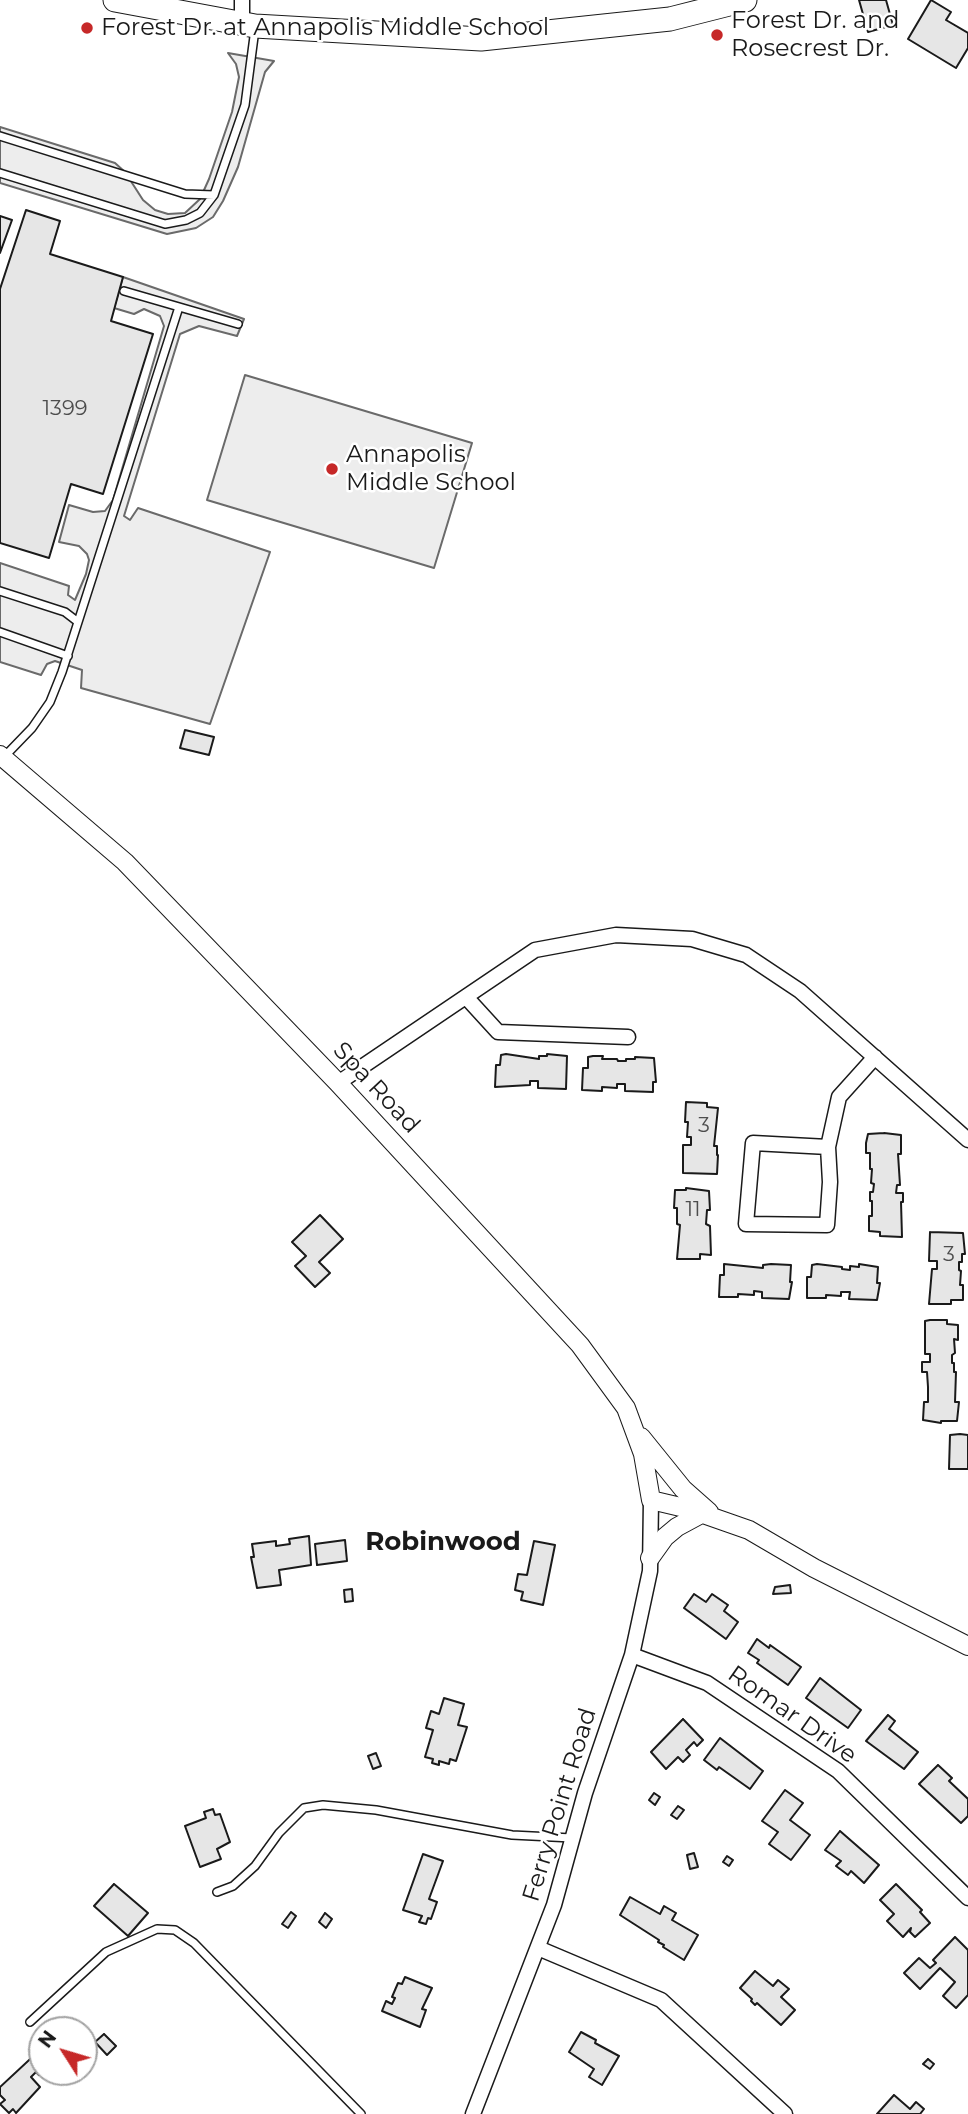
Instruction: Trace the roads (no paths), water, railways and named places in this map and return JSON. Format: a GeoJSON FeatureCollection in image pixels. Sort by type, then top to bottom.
{"type":"FeatureCollection","features":[{"type":"Feature","properties":{"kind":"main road"},"geometry":{"type":"LineString","coordinates":[[115,0],[249,24],[481,39],[670,19],[745,0]]}},
{"type":"Feature","properties":{"kind":"street"},"geometry":{"type":"LineString","coordinates":[[242,0],[249,24]]}},
{"type":"Feature","properties":{"kind":"street","name":"Spa Road"},"geometry":{"type":"LineString","coordinates":[[2,756],[125,862],[338,1083],[580,1345],[626,1408],[643,1454],[651,1500]]}},
{"type":"Feature","properties":{"kind":"street"},"geometry":{"type":"LineString","coordinates":[[338,1083],[535,950],[616,935],[692,939],[746,955],[800,991],[968,1140]]}},
{"type":"Feature","properties":{"kind":"street"},"geometry":{"type":"LineString","coordinates":[[466,997],[498,1032],[628,1037]]}},
{"type":"Feature","properties":{"kind":"street"},"geometry":{"type":"LineString","coordinates":[[828,1147],[753,1143],[747,1224],[827,1225],[830,1182],[828,1147],[839,1097],[875,1057]]}},
{"type":"Feature","properties":{"kind":"street"},"geometry":{"type":"LineString","coordinates":[[635,1429],[683,1489],[708,1515]]}},
{"type":"Feature","properties":{"kind":"street"},"geometry":{"type":"LineString","coordinates":[[651,1500],[708,1515],[749,1530],[814,1568],[968,1646]]}},
{"type":"Feature","properties":{"kind":"street","name":"Ferry Point Road"},"geometry":{"type":"LineString","coordinates":[[473,2114],[554,1905],[585,1793],[632,1655],[650,1571],[651,1500]]}},
{"type":"Feature","properties":{"kind":"street"},"geometry":{"type":"LineString","coordinates":[[650,1558],[665,1537],[677,1527],[708,1515]]}},
{"type":"Feature","properties":{"kind":"street","name":"Romar Drive"},"geometry":{"type":"LineString","coordinates":[[632,1655],[707,1683],[838,1771],[968,1898]]}},
{"type":"Feature","properties":{"kind":"street"},"geometry":{"type":"LineString","coordinates":[[538,1948],[661,2000],[785,2114]]}},
{"type":"Feature","properties":{"kind":"lane"},"geometry":{"type":"LineString","coordinates":[[0,173],[165,224],[186,220],[201,213],[214,195],[245,104],[249,24]]}},
{"type":"Feature","properties":{"kind":"lane"},"geometry":{"type":"LineString","coordinates":[[0,136],[184,194],[214,195]]}},
{"type":"Feature","properties":{"kind":"lane"},"geometry":{"type":"LineString","coordinates":[[124,291],[237,324]]}},
{"type":"Feature","properties":{"kind":"lane"},"geometry":{"type":"LineString","coordinates":[[2,756],[32,728],[50,702],[68,656],[179,307]]}},
{"type":"Feature","properties":{"kind":"lane"},"geometry":{"type":"LineString","coordinates":[[0,591],[65,612],[79,622]]}},
{"type":"Feature","properties":{"kind":"lane"},"geometry":{"type":"LineString","coordinates":[[0,632],[68,656]]}},
{"type":"Feature","properties":{"kind":"lane"},"geometry":{"type":"LineString","coordinates":[[217,1892],[233,1886],[255,1866],[279,1833],[304,1808],[323,1805],[376,1810],[512,1835],[572,1838]]}},
{"type":"Feature","properties":{"kind":"lane"},"geometry":{"type":"LineString","coordinates":[[37,2016],[106,1952],[158,1929],[175,1930],[194,1943],[361,2114]]}},
{"type":"Feature","properties":{"kind":"place","name":"Forest Dr. at Annapolis Middle School"},"geometry":{"type":"Point","coordinates":[87,28]}},
{"type":"Feature","properties":{"kind":"place","name":"Forest Dr. and Rosecrest Dr."},"geometry":{"type":"Point","coordinates":[717,35]}},
{"type":"Feature","properties":{"kind":"place","name":"Annapolis Middle School"},"geometry":{"type":"Point","coordinates":[332,469]}},
{"type":"Feature","properties":{"kind":"district","name":"Robinwood"},"geometry":{"type":"Point","coordinates":[443,1542]}}]}
